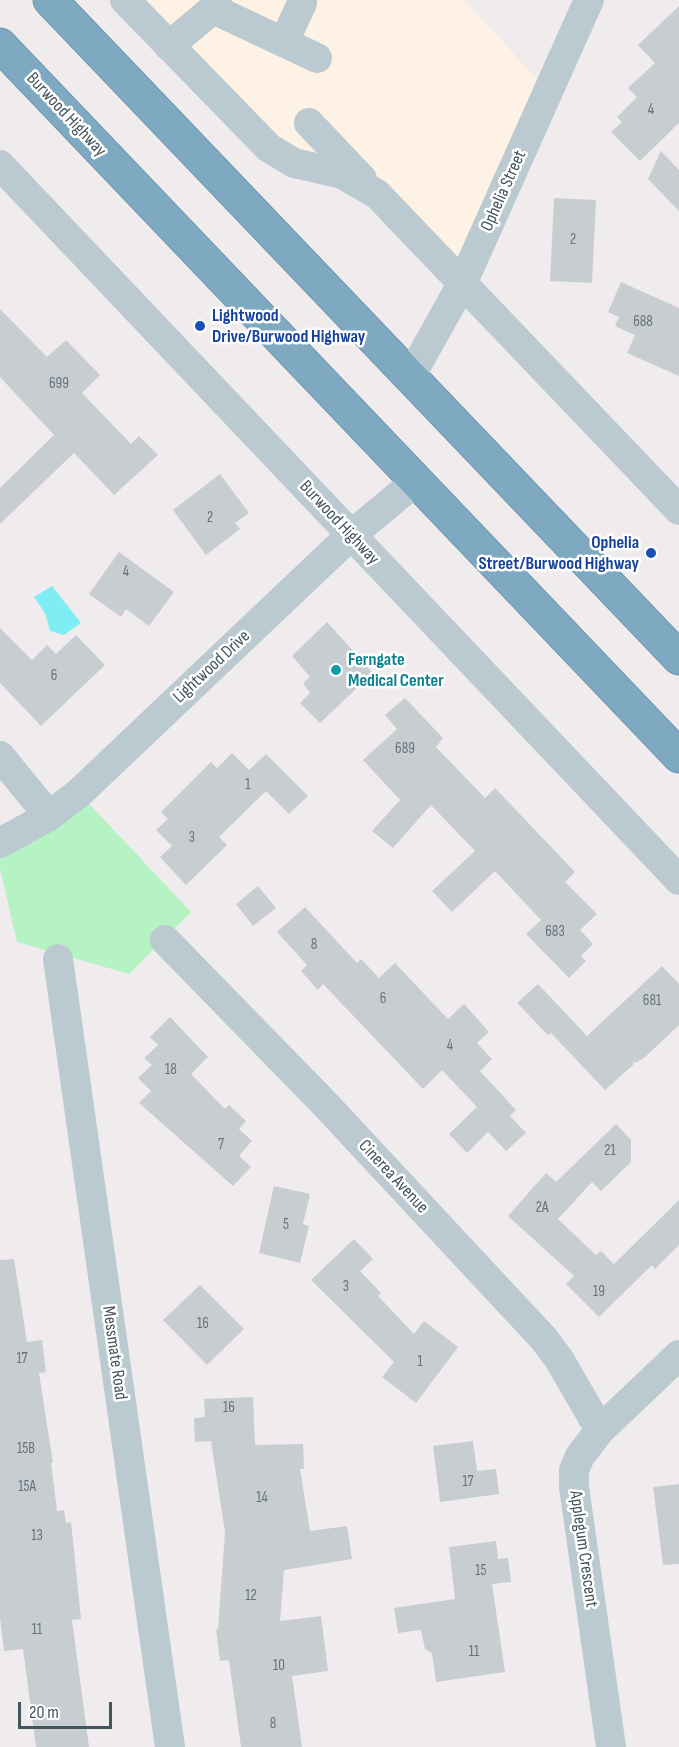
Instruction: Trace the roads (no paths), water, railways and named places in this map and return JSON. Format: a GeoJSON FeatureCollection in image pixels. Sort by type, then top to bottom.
{"type":"FeatureCollection","features":[{"type":"Feature","properties":{"kind":"highway"},"geometry":{"type":"LineString","coordinates":[[50,0],[679,658]]}},
{"type":"Feature","properties":{"kind":"highway","name":"Burwood Highway"},"geometry":{"type":"LineString","coordinates":[[0,45],[679,756]]}},
{"type":"Feature","properties":{"kind":"street"},"geometry":{"type":"LineString","coordinates":[[125,0],[269,148],[294,163],[342,174],[377,194]]}},
{"type":"Feature","properties":{"kind":"street","name":"Ophelia Street"},"geometry":{"type":"LineString","coordinates":[[410,377],[462,284],[589,0]]}},
{"type":"Feature","properties":{"kind":"street"},"geometry":{"type":"LineString","coordinates":[[284,42],[302,3]]}},
{"type":"Feature","properties":{"kind":"street"},"geometry":{"type":"LineString","coordinates":[[169,46],[215,5],[317,58]]}},
{"type":"Feature","properties":{"kind":"street"},"geometry":{"type":"LineString","coordinates":[[309,123],[679,510]]}},
{"type":"Feature","properties":{"kind":"street","name":"Burwood Highway"},"geometry":{"type":"LineString","coordinates":[[0,165],[679,880]]}},
{"type":"Feature","properties":{"kind":"street","name":"Lightwood Drive"},"geometry":{"type":"LineString","coordinates":[[0,843],[49,816],[79,792],[350,536],[416,480]]}},
{"type":"Feature","properties":{"kind":"street"},"geometry":{"type":"LineString","coordinates":[[0,756],[49,816]]}},
{"type":"Feature","properties":{"kind":"street","name":"Cinerea Avenue"},"geometry":{"type":"LineString","coordinates":[[165,940],[325,1104],[544,1339],[559,1359],[600,1430]]}},
{"type":"Feature","properties":{"kind":"street","name":"Messmate Road"},"geometry":{"type":"LineString","coordinates":[[58,959],[170,1747]]}},
{"type":"Feature","properties":{"kind":"street","name":"Applegum Crescent"},"geometry":{"type":"LineString","coordinates":[[611,1747],[574,1487],[574,1470],[580,1456],[600,1430],[679,1355]]}},
{"type":"Feature","properties":{"kind":"water"},"geometry":{"type":"Polygon","coordinates":[[[52,586],[81,623],[64,635],[50,631],[45,613],[34,597],[52,586]]]}},
{"type":"Feature","properties":{"kind":"place","name":"Lightwood Drive/Burwood Highway"},"geometry":{"type":"Point","coordinates":[200,326]}},
{"type":"Feature","properties":{"kind":"place","name":"Ophelia Street/Burwood Highway"},"geometry":{"type":"Point","coordinates":[651,553]}},
{"type":"Feature","properties":{"kind":"place","name":"Ferngate Medical Center"},"geometry":{"type":"Point","coordinates":[336,670]}}]}
